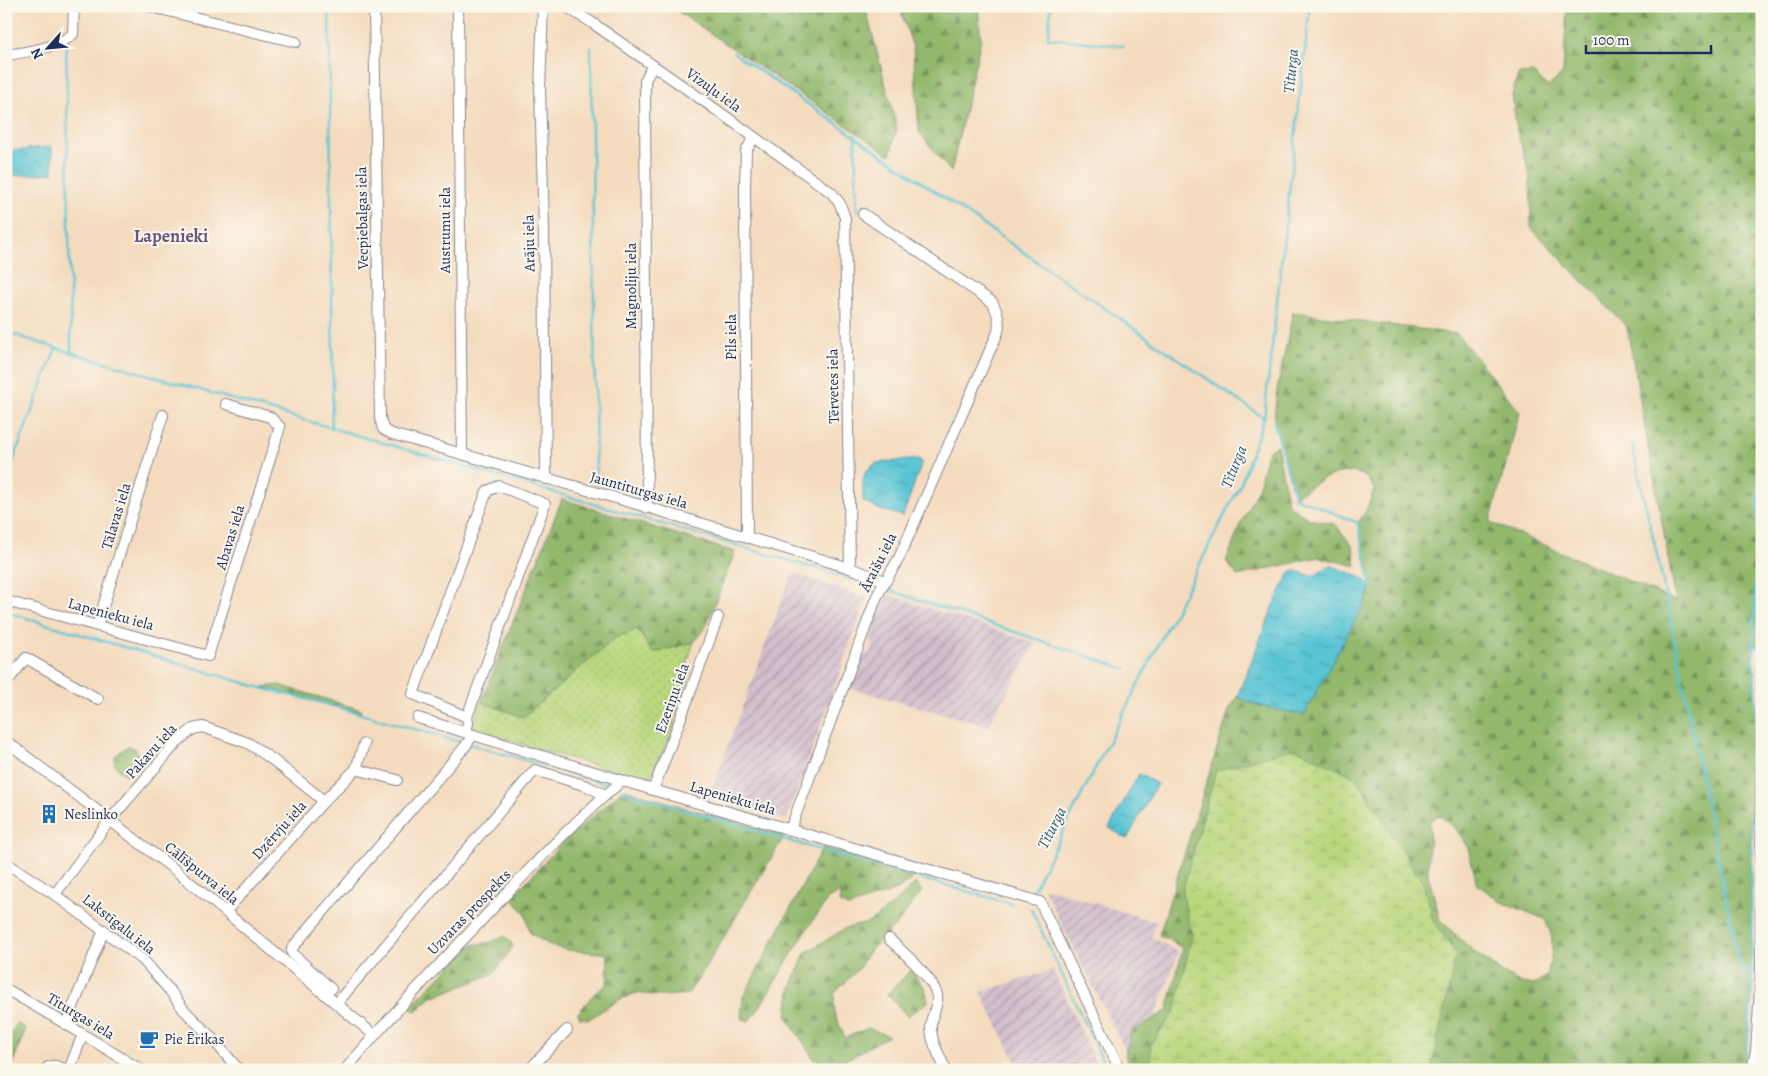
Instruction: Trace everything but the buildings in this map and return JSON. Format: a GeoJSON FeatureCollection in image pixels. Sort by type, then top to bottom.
{"type":"FeatureCollection","features":[{"type":"Feature","properties":{"kind":"street"},"geometry":{"type":"LineString","coordinates":[[6,55],[56,44],[68,39],[73,34],[74,6]]}},
{"type":"Feature","properties":{"kind":"street"},"geometry":{"type":"LineString","coordinates":[[148,6],[296,42]]}},
{"type":"Feature","properties":{"kind":"street","name":"Vecpiebalgas iela"},"geometry":{"type":"LineString","coordinates":[[374,6],[380,418],[383,429]]}},
{"type":"Feature","properties":{"kind":"street","name":"Austrumu iela"},"geometry":{"type":"LineString","coordinates":[[458,6],[462,454]]}},
{"type":"Feature","properties":{"kind":"street","name":"Arāju iela"},"geometry":{"type":"LineString","coordinates":[[543,6],[540,89],[545,258],[546,479]]}},
{"type":"Feature","properties":{"kind":"street","name":"Vizuļu iela"},"geometry":{"type":"LineString","coordinates":[[565,6],[712,106],[832,193],[840,204]]}},
{"type":"Feature","properties":{"kind":"street","name":"Magnoliju iela"},"geometry":{"type":"LineString","coordinates":[[648,508],[645,81],[652,66]]}},
{"type":"Feature","properties":{"kind":"street","name":"Pils iela"},"geometry":{"type":"LineString","coordinates":[[747,538],[745,186],[746,151],[754,137]]}},
{"type":"Feature","properties":{"kind":"street","name":"Tērvetes iela"},"geometry":{"type":"LineString","coordinates":[[840,204],[845,218],[850,568]]}},
{"type":"Feature","properties":{"kind":"street","name":"Āraišu iela"},"geometry":{"type":"LineString","coordinates":[[790,830],[877,596],[899,558],[998,332],[1000,321],[998,312],[992,302],[863,214]]}},
{"type":"Feature","properties":{"kind":"street","name":"Abavas iela"},"geometry":{"type":"LineString","coordinates":[[208,656],[280,427],[270,417],[226,404]]}},
{"type":"Feature","properties":{"kind":"street","name":"Tālavas iela"},"geometry":{"type":"LineString","coordinates":[[97,626],[163,415]]}},
{"type":"Feature","properties":{"kind":"street","name":"Jauntiturgas iela"},"geometry":{"type":"LineString","coordinates":[[383,429],[392,434],[850,568],[885,581]]}},
{"type":"Feature","properties":{"kind":"street"},"geometry":{"type":"LineString","coordinates":[[331,989],[292,953],[292,948],[458,755],[469,734],[467,717],[545,504],[498,486],[487,491],[412,694],[467,717]]}},
{"type":"Feature","properties":{"kind":"street","name":"Lapenieku iela"},"geometry":{"type":"LineString","coordinates":[[6,601],[208,656]]}},
{"type":"Feature","properties":{"kind":"street","name":"Ezeriņu iela"},"geometry":{"type":"LineString","coordinates":[[652,790],[718,617]]}},
{"type":"Feature","properties":{"kind":"street"},"geometry":{"type":"LineString","coordinates":[[6,684],[26,658],[98,699]]}},
{"type":"Feature","properties":{"kind":"street"},"geometry":{"type":"LineString","coordinates":[[1752,1070],[1759,1051],[1761,974],[1762,665]]}},
{"type":"Feature","properties":{"kind":"street","name":"Lapenieku iela"},"geometry":{"type":"LineString","coordinates":[[418,718],[587,768],[652,790],[1040,902],[1120,1070]]}},
{"type":"Feature","properties":{"kind":"street","name":"Pakavu iela"},"geometry":{"type":"LineString","coordinates":[[55,894],[110,820],[178,741],[193,729],[203,727],[248,742],[324,802]]}},
{"type":"Feature","properties":{"kind":"street","name":"Cālīšpurva iela"},"geometry":{"type":"LineString","coordinates":[[6,742],[226,911],[374,1035]]}},
{"type":"Feature","properties":{"kind":"street","name":"Dzērvju iela"},"geometry":{"type":"LineString","coordinates":[[226,911],[356,769],[364,744]]}},
{"type":"Feature","properties":{"kind":"street"},"geometry":{"type":"LineString","coordinates":[[356,769],[397,780]]}},
{"type":"Feature","properties":{"kind":"street"},"geometry":{"type":"LineString","coordinates":[[341,998],[535,770],[587,786],[605,796]]}},
{"type":"Feature","properties":{"kind":"street","name":"Uzvaras prospekts"},"geometry":{"type":"LineString","coordinates":[[345,1070],[374,1035],[502,898],[620,780]]}},
{"type":"Feature","properties":{"kind":"street","name":"Lakstīgalu iela"},"geometry":{"type":"LineString","coordinates":[[6,863],[55,894],[143,960],[184,1010],[210,1036],[239,1070]]}},
{"type":"Feature","properties":{"kind":"street"},"geometry":{"type":"LineString","coordinates":[[66,1024],[104,930]]}},
{"type":"Feature","properties":{"kind":"street"},"geometry":{"type":"LineString","coordinates":[[889,938],[914,963],[934,987],[938,997],[930,1027],[935,1045],[946,1070]]}},
{"type":"Feature","properties":{"kind":"street","name":"Titurgas iela"},"geometry":{"type":"LineString","coordinates":[[6,989],[140,1070]]}},
{"type":"Feature","properties":{"kind":"street"},"geometry":{"type":"LineString","coordinates":[[529,1070],[567,1030]]}},
{"type":"Feature","properties":{"kind":"street"},"geometry":{"type":"LineString","coordinates":[[45,1070],[53,1065],[67,1070],[83,1034]]}},
{"type":"Feature","properties":{"kind":"shaded area"},"geometry":{"type":"Polygon","coordinates":[[[792,573],[867,598],[786,820],[709,797],[792,573]]]}},
{"type":"Feature","properties":{"kind":"shaded area"},"geometry":{"type":"Polygon","coordinates":[[[886,594],[1036,643],[988,726],[848,688],[859,657],[869,653],[873,643],[868,637],[886,594]]]}},
{"type":"Feature","properties":{"kind":"shaded area"},"geometry":{"type":"Polygon","coordinates":[[[1043,887],[1156,922],[1151,937],[1179,952],[1135,1070],[1043,887]]]}},
{"type":"Feature","properties":{"kind":"shaded area"},"geometry":{"type":"Polygon","coordinates":[[[1053,970],[1099,1070],[1020,1070],[981,992],[1053,970]]]}},
{"type":"Feature","properties":{"kind":"green space"},"geometry":{"type":"Polygon","coordinates":[[[670,6],[874,6],[866,10],[897,128],[890,155],[670,6]]]}},
{"type":"Feature","properties":{"kind":"green space"},"geometry":{"type":"Polygon","coordinates":[[[899,6],[978,6],[981,39],[951,172],[919,132],[913,47],[899,6]]]}},
{"type":"Feature","properties":{"kind":"green space"},"geometry":{"type":"Polygon","coordinates":[[[1567,6],[1762,6],[1762,647],[1753,647],[1756,714],[1751,871],[1752,991],[1745,1070],[1132,1070],[1125,1055],[1131,1032],[1167,1011],[1183,948],[1159,935],[1229,710],[1237,697],[1260,706],[1304,714],[1371,587],[1358,523],[1366,511],[1374,489],[1367,479],[1358,473],[1336,474],[1314,484],[1295,497],[1274,421],[1277,390],[1293,312],[1457,334],[1520,412],[1490,522],[1676,601],[1627,327],[1531,228],[1530,175],[1517,131],[1512,95],[1518,74],[1533,73],[1548,87],[1563,73],[1567,6]],[[1439,815],[1430,821],[1428,874],[1440,920],[1478,955],[1503,973],[1522,983],[1533,985],[1547,976],[1550,960],[1552,941],[1545,919],[1499,901],[1477,884],[1467,845],[1455,828],[1439,815]]]}},
{"type":"Feature","properties":{"kind":"green space"},"geometry":{"type":"Polygon","coordinates":[[[1277,445],[1288,505],[1309,519],[1335,524],[1353,547],[1356,566],[1319,557],[1237,576],[1226,561],[1241,523],[1259,486],[1267,452],[1277,445]]]}},
{"type":"Feature","properties":{"kind":"green space"},"geometry":{"type":"Polygon","coordinates":[[[562,499],[735,552],[704,631],[694,642],[653,653],[637,629],[615,638],[523,717],[481,702],[562,499]]]}},
{"type":"Feature","properties":{"kind":"green space"},"geometry":{"type":"Polygon","coordinates":[[[637,629],[653,653],[694,642],[687,662],[690,673],[670,738],[648,780],[540,750],[473,728],[481,702],[523,717],[615,638],[637,629]]]}},
{"type":"Feature","properties":{"kind":"green space"},"geometry":{"type":"Polygon","coordinates":[[[279,685],[362,710],[361,713],[263,687],[279,685]]]}},
{"type":"Feature","properties":{"kind":"green space"},"geometry":{"type":"Polygon","coordinates":[[[128,746],[135,748],[142,761],[133,773],[125,775],[114,765],[115,756],[128,746]]]}},
{"type":"Feature","properties":{"kind":"green space"},"geometry":{"type":"Polygon","coordinates":[[[1294,748],[1355,777],[1423,883],[1434,923],[1456,954],[1431,1070],[1150,1070],[1151,1044],[1175,1012],[1192,935],[1182,892],[1216,771],[1294,748]]]}},
{"type":"Feature","properties":{"kind":"green space"},"geometry":{"type":"Polygon","coordinates":[[[624,789],[785,835],[688,994],[661,996],[636,993],[619,1000],[589,1019],[580,1018],[578,1013],[594,994],[607,984],[608,954],[567,950],[551,946],[530,933],[525,913],[511,898],[563,842],[624,789]]]}},
{"type":"Feature","properties":{"kind":"green space"},"geometry":{"type":"Polygon","coordinates":[[[823,847],[918,874],[899,889],[848,907],[839,903],[840,892],[828,899],[807,929],[756,1013],[749,1021],[741,1018],[743,997],[823,847]]]}},
{"type":"Feature","properties":{"kind":"green space"},"geometry":{"type":"Polygon","coordinates":[[[915,883],[922,891],[898,923],[867,954],[859,968],[834,994],[835,1015],[845,1038],[868,1028],[889,1036],[833,1067],[813,1058],[787,1017],[790,990],[805,953],[846,928],[868,923],[893,905],[915,883]]]}},
{"type":"Feature","properties":{"kind":"green space"},"geometry":{"type":"Polygon","coordinates":[[[505,936],[513,945],[494,974],[432,997],[416,1011],[409,1009],[472,945],[491,942],[505,936]]]}},
{"type":"Feature","properties":{"kind":"green space"},"geometry":{"type":"Polygon","coordinates":[[[911,970],[925,988],[928,1002],[907,1016],[887,994],[911,970]]]}},
{"type":"Feature","properties":{"kind":"green space"},"geometry":{"type":"Polygon","coordinates":[[[17,1023],[26,1029],[10,1070],[6,1070],[6,1042],[17,1023]]]}},
{"type":"Feature","properties":{"kind":"water"},"geometry":{"type":"Polygon","coordinates":[[[52,147],[53,173],[8,176],[7,151],[52,147]]]}},
{"type":"Feature","properties":{"kind":"water"},"geometry":{"type":"Polygon","coordinates":[[[919,459],[922,462],[903,516],[878,509],[863,501],[865,472],[876,463],[919,459]]]}},
{"type":"Feature","properties":{"kind":"water"},"geometry":{"type":"Polygon","coordinates":[[[1332,566],[1362,578],[1371,586],[1365,602],[1304,715],[1260,706],[1237,697],[1274,604],[1290,572],[1294,570],[1308,575],[1316,575],[1320,571],[1332,566]]]}},
{"type":"Feature","properties":{"kind":"water"},"geometry":{"type":"Polygon","coordinates":[[[1139,774],[1157,784],[1127,839],[1109,828],[1139,774]]]}},
{"type":"Feature","properties":{"kind":"waterway"},"geometry":{"type":"LineString","coordinates":[[329,6],[333,386],[331,427]]}},
{"type":"Feature","properties":{"kind":"waterway"},"geometry":{"type":"LineString","coordinates":[[1051,6],[1048,38],[1124,46]]}},
{"type":"Feature","properties":{"kind":"waterway","name":"Titurga"},"geometry":{"type":"LineString","coordinates":[[1032,892],[1241,483],[1264,418],[1310,6]]}},
{"type":"Feature","properties":{"kind":"waterway"},"geometry":{"type":"LineString","coordinates":[[66,47],[71,352]]}},
{"type":"Feature","properties":{"kind":"waterway"},"geometry":{"type":"LineString","coordinates":[[591,48],[596,484]]}},
{"type":"Feature","properties":{"kind":"waterway"},"geometry":{"type":"LineString","coordinates":[[734,53],[1264,418]]}},
{"type":"Feature","properties":{"kind":"waterway"},"geometry":{"type":"LineString","coordinates":[[855,136],[857,211]]}},
{"type":"Feature","properties":{"kind":"waterway"},"geometry":{"type":"LineString","coordinates":[[6,332],[56,348]]}},
{"type":"Feature","properties":{"kind":"waterway"},"geometry":{"type":"LineString","coordinates":[[6,479],[56,348],[873,585]]}},
{"type":"Feature","properties":{"kind":"waterway"},"geometry":{"type":"LineString","coordinates":[[1753,647],[1762,414]]}},
{"type":"Feature","properties":{"kind":"waterway"},"geometry":{"type":"LineString","coordinates":[[1274,421],[1295,497],[1358,523],[1371,586]]}},
{"type":"Feature","properties":{"kind":"waterway"},"geometry":{"type":"LineString","coordinates":[[1632,445],[1662,577],[1739,959],[1743,969],[1752,976]]}},
{"type":"Feature","properties":{"kind":"waterway"},"geometry":{"type":"LineString","coordinates":[[889,590],[1126,669]]}},
{"type":"Feature","properties":{"kind":"waterway"},"geometry":{"type":"LineString","coordinates":[[1754,610],[1762,611]]}},
{"type":"Feature","properties":{"kind":"waterway"},"geometry":{"type":"LineString","coordinates":[[6,612],[268,690],[315,701],[464,743]]}},
{"type":"Feature","properties":{"kind":"waterway"},"geometry":{"type":"LineString","coordinates":[[1745,1070],[1752,991],[1751,871],[1756,714],[1753,647],[1762,647]]}},
{"type":"Feature","properties":{"kind":"waterway"},"geometry":{"type":"LineString","coordinates":[[469,744],[608,784]]}},
{"type":"Feature","properties":{"kind":"waterway"},"geometry":{"type":"LineString","coordinates":[[621,790],[782,839],[1012,904]]}},
{"type":"Feature","properties":{"kind":"waterway","name":"Titurga"},"geometry":{"type":"LineString","coordinates":[[1031,909],[1107,1070]]}},
{"type":"Feature","properties":{"kind":"place","name":"Neslinko"},"geometry":{"type":"Point","coordinates":[49,814]}},
{"type":"Feature","properties":{"kind":"place","name":"Pie Ērikas"},"geometry":{"type":"Point","coordinates":[149,1039]}},
{"type":"Feature","properties":{"kind":"district","name":"Lapenieki"},"geometry":{"type":"Point","coordinates":[171,236]}}]}
